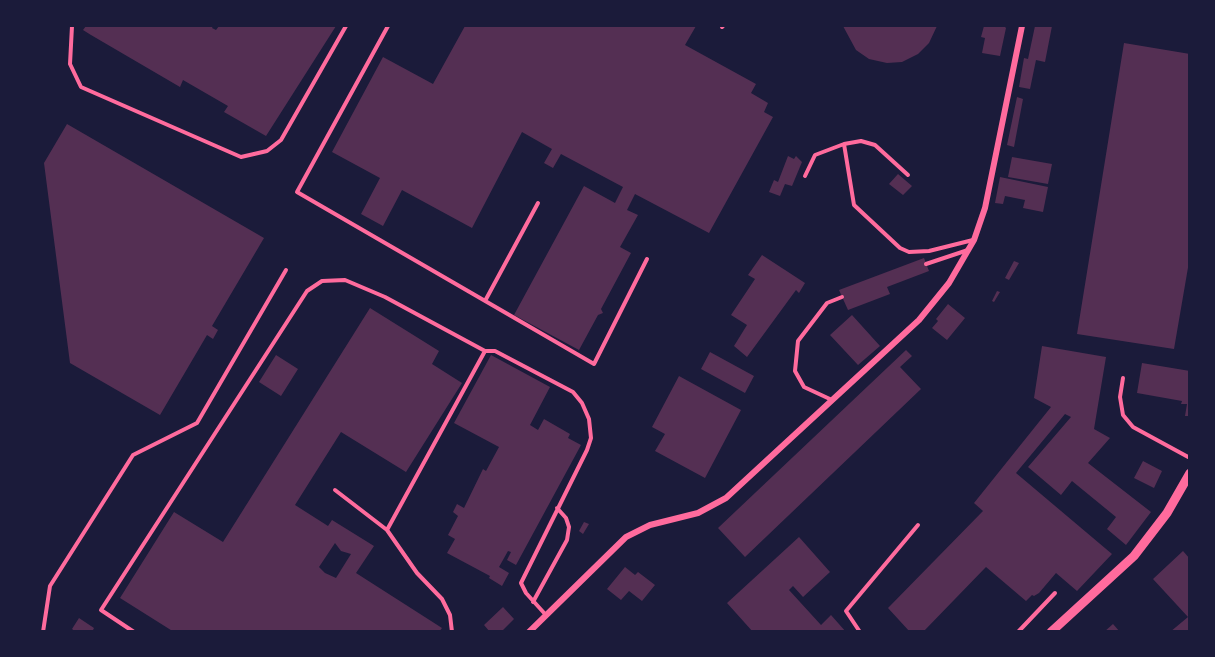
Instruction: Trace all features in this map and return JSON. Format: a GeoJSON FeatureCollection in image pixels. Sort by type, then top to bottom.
{"type":"FeatureCollection","features":[{"type":"Feature","properties":{"kind":"street"},"geometry":{"type":"LineString","coordinates":[[529,632],[626,537],[650,525],[698,513],[726,498],[919,320],[949,283],[974,240],[985,208],[1022,26]]}},
{"type":"Feature","properties":{"kind":"street"},"geometry":{"type":"LineString","coordinates":[[1051,632],[1134,556],[1167,513],[1190,473]]}},
{"type":"Feature","properties":{"kind":"lane"},"geometry":{"type":"LineString","coordinates":[[72,26],[70,64],[81,87],[241,158],[267,151],[281,140],[346,26]]}},
{"type":"Feature","properties":{"kind":"lane"},"geometry":{"type":"LineString","coordinates":[[388,26],[297,192],[594,364],[647,259]]}},
{"type":"Feature","properties":{"kind":"lane"},"geometry":{"type":"LineString","coordinates":[[805,176],[815,155],[844,144],[861,141],[875,145],[908,175]]}},
{"type":"Feature","properties":{"kind":"lane"},"geometry":{"type":"LineString","coordinates":[[844,144],[854,205],[900,248],[909,252],[929,251],[974,240]]}},
{"type":"Feature","properties":{"kind":"lane"},"geometry":{"type":"LineString","coordinates":[[485,301],[537,203]]}},
{"type":"Feature","properties":{"kind":"lane"},"geometry":{"type":"LineString","coordinates":[[926,264],[968,250]]}},
{"type":"Feature","properties":{"kind":"lane"},"geometry":{"type":"LineString","coordinates":[[44,632],[50,586],[133,454],[197,423],[286,270]]}},
{"type":"Feature","properties":{"kind":"lane"},"geometry":{"type":"LineString","coordinates":[[134,632],[101,610],[307,291],[322,281],[345,280],[385,297],[485,351],[495,351],[573,392],[582,403],[589,419],[591,438],[521,583],[533,602],[545,614]]}},
{"type":"Feature","properties":{"kind":"lane"},"geometry":{"type":"LineString","coordinates":[[832,400],[804,387],[795,371],[798,341],[827,303],[842,297]]}},
{"type":"Feature","properties":{"kind":"lane"},"geometry":{"type":"LineString","coordinates":[[387,530],[485,351]]}},
{"type":"Feature","properties":{"kind":"lane"},"geometry":{"type":"LineString","coordinates":[[1123,378],[1119,397],[1123,416],[1133,427],[1190,458]]}},
{"type":"Feature","properties":{"kind":"lane"},"geometry":{"type":"LineString","coordinates":[[335,490],[387,530],[417,573],[442,598],[450,615],[452,632]]}},
{"type":"Feature","properties":{"kind":"lane"},"geometry":{"type":"LineString","coordinates":[[533,602],[567,540],[569,527],[566,518],[557,508]]}},
{"type":"Feature","properties":{"kind":"lane"},"geometry":{"type":"LineString","coordinates":[[860,632],[846,611],[918,525]]}},
{"type":"Feature","properties":{"kind":"lane"},"geometry":{"type":"LineString","coordinates":[[1018,632],[1055,593]]}},
{"type":"Feature","properties":{"kind":"lane"},"geometry":{"type":"LineString","coordinates":[[538,632],[539,621]]}},
{"type":"Feature","properties":{"kind":"building"},"geometry":{"type":"Polygon","coordinates":[[[86,26],[213,26],[212,28],[216,30],[219,26],[336,26],[266,136],[224,112],[228,106],[183,80],[180,87],[83,30],[86,26]]]}},
{"type":"Feature","properties":{"kind":"building"},"geometry":{"type":"Polygon","coordinates":[[[465,26],[696,26],[685,45],[756,84],[751,93],[768,103],[764,112],[773,117],[709,233],[635,194],[627,210],[638,215],[620,247],[631,253],[601,309],[603,313],[598,315],[579,350],[514,315],[584,186],[615,203],[623,187],[561,154],[553,168],[544,163],[552,149],[522,132],[472,228],[402,190],[383,226],[361,214],[380,178],[332,152],[383,57],[433,84],[465,26]]]}},
{"type":"Feature","properties":{"kind":"building"},"geometry":{"type":"Polygon","coordinates":[[[843,26],[937,26],[929,43],[918,54],[902,62],[887,63],[869,59],[856,50],[843,26]]]}},
{"type":"Feature","properties":{"kind":"building"},"geometry":{"type":"Polygon","coordinates":[[[984,26],[1004,26],[1006,28],[1000,56],[982,53],[985,38],[981,37],[984,26]]]}},
{"type":"Feature","properties":{"kind":"building"},"geometry":{"type":"Polygon","coordinates":[[[1035,26],[1052,26],[1045,62],[1036,60],[1030,89],[1019,87],[1024,58],[1028,59],[1035,26]]]}},
{"type":"Feature","properties":{"kind":"building"},"geometry":{"type":"Polygon","coordinates":[[[1124,43],[1190,54],[1190,256],[1174,349],[1077,334],[1124,43]]]}},
{"type":"Feature","properties":{"kind":"building"},"geometry":{"type":"Polygon","coordinates":[[[1017,97],[1023,99],[1014,147],[1007,145],[1017,97]]]}},
{"type":"Feature","properties":{"kind":"building"},"geometry":{"type":"Polygon","coordinates":[[[67,124],[264,238],[212,326],[218,330],[213,339],[207,335],[160,415],[70,363],[44,163],[67,124]]]}},
{"type":"Feature","properties":{"kind":"building"},"geometry":{"type":"Polygon","coordinates":[[[788,156],[794,159],[796,156],[802,162],[792,186],[785,184],[780,196],[769,192],[774,180],[778,182],[788,156]]]}},
{"type":"Feature","properties":{"kind":"building"},"geometry":{"type":"Polygon","coordinates":[[[1012,157],[1052,164],[1048,184],[1008,177],[1012,157]]]}},
{"type":"Feature","properties":{"kind":"building"},"geometry":{"type":"Polygon","coordinates":[[[898,174],[912,186],[903,195],[889,184],[898,174]]]}},
{"type":"Feature","properties":{"kind":"building"},"geometry":{"type":"Polygon","coordinates":[[[1000,177],[1048,187],[1043,212],[1023,208],[1025,200],[1005,196],[1003,204],[995,203],[1000,177]]]}},
{"type":"Feature","properties":{"kind":"building"},"geometry":{"type":"Polygon","coordinates":[[[762,255],[805,283],[799,293],[796,290],[747,357],[734,346],[747,325],[731,315],[755,279],[748,275],[762,255]]]}},
{"type":"Feature","properties":{"kind":"building"},"geometry":{"type":"Polygon","coordinates":[[[924,258],[929,271],[887,287],[890,294],[848,310],[839,290],[924,258]]]}},
{"type":"Feature","properties":{"kind":"building"},"geometry":{"type":"Polygon","coordinates":[[[1014,261],[1019,263],[1009,280],[1005,278],[1014,261]]]}},
{"type":"Feature","properties":{"kind":"building"},"geometry":{"type":"Polygon","coordinates":[[[997,291],[1000,292],[994,302],[992,301],[997,291]]]}},
{"type":"Feature","properties":{"kind":"building"},"geometry":{"type":"Polygon","coordinates":[[[948,304],[965,318],[947,340],[932,328],[948,304]]]}},
{"type":"Feature","properties":{"kind":"building"},"geometry":{"type":"Polygon","coordinates":[[[370,308],[439,351],[432,364],[462,383],[406,472],[341,432],[295,505],[328,526],[332,520],[374,546],[356,573],[442,628],[439,632],[174,632],[120,598],[174,512],[223,542],[370,308]],[[335,543],[319,567],[336,578],[351,554],[341,551],[335,543]]]}},
{"type":"Feature","properties":{"kind":"building"},"geometry":{"type":"Polygon","coordinates":[[[852,315],[880,346],[858,365],[830,335],[852,315]]]}},
{"type":"Feature","properties":{"kind":"building"},"geometry":{"type":"Polygon","coordinates":[[[1042,346],[1106,357],[1094,429],[1110,438],[1088,463],[1151,512],[1126,545],[1107,529],[1116,517],[1072,481],[1061,495],[1028,467],[1071,417],[1065,414],[1016,473],[1112,554],[1077,591],[1056,573],[1039,593],[1032,595],[1026,601],[986,567],[923,632],[910,632],[888,608],[983,511],[974,503],[1051,407],[1034,398],[1042,346]]]}},
{"type":"Feature","properties":{"kind":"building"},"geometry":{"type":"Polygon","coordinates":[[[906,350],[912,356],[900,367],[921,389],[745,557],[718,528],[906,350]]]}},
{"type":"Feature","properties":{"kind":"building"},"geometry":{"type":"Polygon","coordinates":[[[710,352],[754,376],[745,393],[701,369],[710,352]]]}},
{"type":"Feature","properties":{"kind":"building"},"geometry":{"type":"Polygon","coordinates":[[[276,355],[298,369],[281,396],[259,382],[276,355]]]}},
{"type":"Feature","properties":{"kind":"building"},"geometry":{"type":"Polygon","coordinates":[[[491,355],[550,387],[530,425],[538,430],[544,419],[570,434],[568,438],[581,445],[516,565],[507,560],[511,552],[508,551],[499,567],[509,573],[502,586],[489,578],[490,576],[447,553],[455,539],[448,535],[458,516],[453,512],[457,504],[464,508],[483,469],[486,471],[499,447],[454,423],[491,355]]]}},
{"type":"Feature","properties":{"kind":"building"},"geometry":{"type":"Polygon","coordinates":[[[1142,363],[1190,371],[1190,416],[1185,416],[1187,404],[1181,404],[1182,401],[1137,393],[1142,363]]]}},
{"type":"Feature","properties":{"kind":"building"},"geometry":{"type":"Polygon","coordinates":[[[679,376],[741,410],[705,478],[655,451],[665,434],[652,427],[679,376]]]}},
{"type":"Feature","properties":{"kind":"building"},"geometry":{"type":"Polygon","coordinates":[[[1143,461],[1162,471],[1154,488],[1134,478],[1143,461]]]}},
{"type":"Feature","properties":{"kind":"building"},"geometry":{"type":"Polygon","coordinates":[[[584,522],[589,524],[583,534],[579,531],[584,522]]]}},
{"type":"Feature","properties":{"kind":"building"},"geometry":{"type":"Polygon","coordinates":[[[799,537],[830,572],[803,597],[793,586],[789,590],[821,625],[831,615],[846,632],[753,632],[727,603],[799,537]]]}},
{"type":"Feature","properties":{"kind":"building"},"geometry":{"type":"Polygon","coordinates":[[[1183,551],[1190,559],[1190,632],[1170,632],[1188,617],[1153,579],[1183,551]]]}},
{"type":"Feature","properties":{"kind":"building"},"geometry":{"type":"Polygon","coordinates":[[[625,567],[635,575],[638,572],[655,585],[642,601],[629,591],[621,600],[607,589],[625,567]]]}},
{"type":"Feature","properties":{"kind":"building"},"geometry":{"type":"Polygon","coordinates":[[[503,607],[514,619],[501,632],[490,632],[484,625],[503,607]]]}},
{"type":"Feature","properties":{"kind":"building"},"geometry":{"type":"Polygon","coordinates":[[[79,618],[94,628],[92,632],[76,632],[72,629],[79,618]]]}},
{"type":"Feature","properties":{"kind":"building"},"geometry":{"type":"Polygon","coordinates":[[[1113,624],[1120,632],[1104,632],[1113,624]]]}}]}
